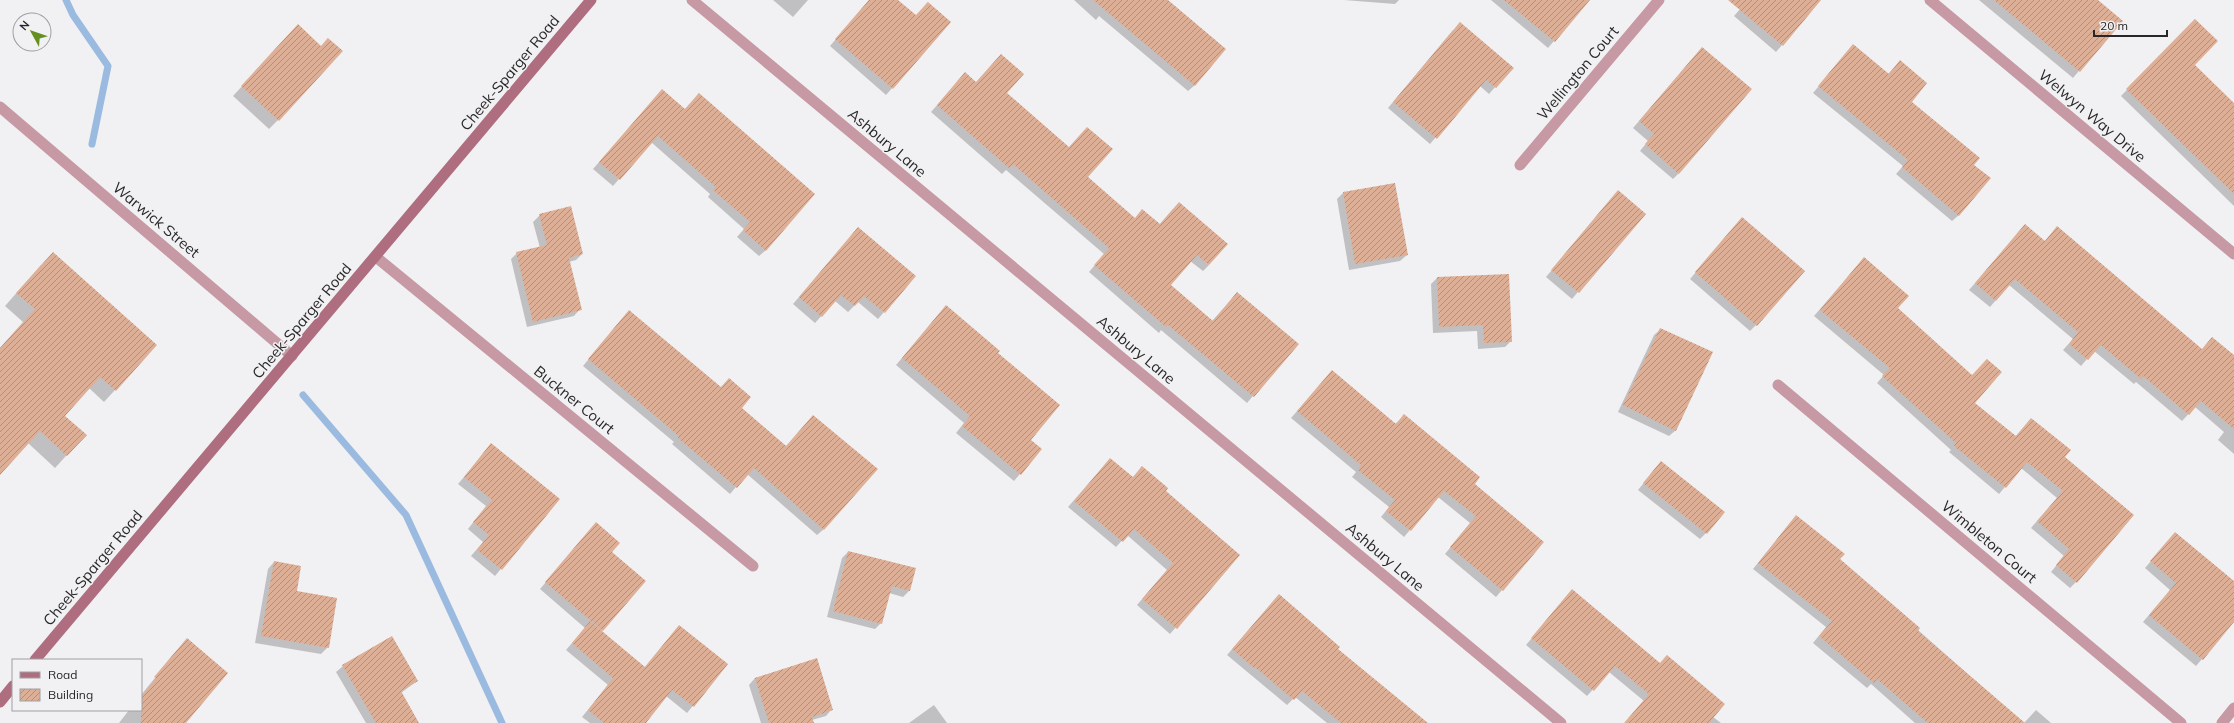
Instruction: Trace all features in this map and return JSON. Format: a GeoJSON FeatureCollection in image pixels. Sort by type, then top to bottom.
{"type":"FeatureCollection","features":[{"type":"Feature","properties":{"kind":"main road","name":"Cheek-Sparger Road"},"geometry":{"type":"LineString","coordinates":[[36,659],[591,0]]}},
{"type":"Feature","properties":{"kind":"main road"},"geometry":{"type":"LineString","coordinates":[[0,702],[12,687]]}},
{"type":"Feature","properties":{"kind":"street","name":"Ashbury Lane"},"geometry":{"type":"LineString","coordinates":[[692,0],[1561,723]]}},
{"type":"Feature","properties":{"kind":"street","name":"Wellington Court"},"geometry":{"type":"LineString","coordinates":[[1520,165],[1659,0]]}},
{"type":"Feature","properties":{"kind":"street","name":"Welwyn Way Drive"},"geometry":{"type":"LineString","coordinates":[[1930,0],[2234,254]]}},
{"type":"Feature","properties":{"kind":"street","name":"Warwick Street"},"geometry":{"type":"LineString","coordinates":[[0,107],[292,356]]}},
{"type":"Feature","properties":{"kind":"street","name":"Buckner Court"},"geometry":{"type":"LineString","coordinates":[[376,257],[753,566]]}},
{"type":"Feature","properties":{"kind":"street","name":"Wimbleton Court"},"geometry":{"type":"LineString","coordinates":[[1778,385],[2181,723]]}},
{"type":"Feature","properties":{"kind":"street"},"geometry":{"type":"LineString","coordinates":[[2222,723],[2234,708]]}},
{"type":"Feature","properties":{"kind":"building"},"geometry":{"type":"Polygon","coordinates":[[[869,0],[898,0],[916,15],[928,2],[951,22],[893,89],[835,39],[869,0]]]}},
{"type":"Feature","properties":{"kind":"building"},"geometry":{"type":"Polygon","coordinates":[[[1093,0],[1168,0],[1226,49],[1195,86],[1093,0]]]}},
{"type":"Feature","properties":{"kind":"building"},"geometry":{"type":"Polygon","coordinates":[[[1504,0],[1590,0],[1555,42],[1504,0]]]}},
{"type":"Feature","properties":{"kind":"building"},"geometry":{"type":"Polygon","coordinates":[[[1728,0],[1821,0],[1783,46],[1728,0]]]}},
{"type":"Feature","properties":{"kind":"building"},"geometry":{"type":"Polygon","coordinates":[[[1994,0],[2098,0],[2123,21],[2080,72],[1994,0]]]}},
{"type":"Feature","properties":{"kind":"building"},"geometry":{"type":"Polygon","coordinates":[[[2195,19],[2218,41],[2195,65],[2234,103],[2234,194],[2126,89],[2195,19]]]}},
{"type":"Feature","properties":{"kind":"building"},"geometry":{"type":"Polygon","coordinates":[[[1460,22],[1514,68],[1496,88],[1486,80],[1437,139],[1393,102],[1460,22]]]}},
{"type":"Feature","properties":{"kind":"building"},"geometry":{"type":"Polygon","coordinates":[[[298,24],[321,46],[328,38],[343,51],[279,121],[241,86],[298,24]]]}},
{"type":"Feature","properties":{"kind":"building"},"geometry":{"type":"Polygon","coordinates":[[[1853,44],[1889,74],[1900,60],[1927,83],[1912,102],[1980,158],[1974,165],[1991,178],[1959,216],[1902,167],[1908,160],[1818,86],[1853,44]]]}},
{"type":"Feature","properties":{"kind":"building"},"geometry":{"type":"Polygon","coordinates":[[[1702,47],[1752,89],[1679,174],[1645,144],[1654,134],[1639,121],[1702,47]]]}},
{"type":"Feature","properties":{"kind":"building"},"geometry":{"type":"Polygon","coordinates":[[[1001,54],[1024,74],[1007,93],[1069,147],[1087,127],[1113,149],[1088,177],[1135,218],[1142,209],[1160,224],[1179,202],[1228,244],[1209,265],[1197,255],[1171,285],[1213,321],[1237,292],[1299,344],[1254,397],[1168,325],[1166,327],[1094,265],[1109,248],[1013,164],[1009,168],[937,105],[965,72],[976,82],[1001,54]]]}},
{"type":"Feature","properties":{"kind":"building"},"geometry":{"type":"Polygon","coordinates":[[[662,89],[685,109],[699,93],[815,194],[766,251],[743,230],[750,222],[713,190],[716,187],[658,136],[620,180],[599,162],[662,89]]]}},
{"type":"Feature","properties":{"kind":"building"},"geometry":{"type":"Polygon","coordinates":[[[1395,183],[1408,255],[1355,264],[1343,192],[1395,183]]]}},
{"type":"Feature","properties":{"kind":"building"},"geometry":{"type":"Polygon","coordinates":[[[1618,190],[1646,214],[1579,293],[1551,270],[1618,190]]]}},
{"type":"Feature","properties":{"kind":"building"},"geometry":{"type":"Polygon","coordinates":[[[571,206],[583,254],[569,258],[582,310],[533,322],[516,252],[547,245],[539,214],[571,206]]]}},
{"type":"Feature","properties":{"kind":"building"},"geometry":{"type":"Polygon","coordinates":[[[1742,217],[1805,271],[1757,326],[1695,272],[1742,217]]]}},
{"type":"Feature","properties":{"kind":"building"},"geometry":{"type":"Polygon","coordinates":[[[2025,224],[2045,241],[2057,226],[2202,349],[2212,337],[2234,355],[2234,429],[2201,401],[2189,415],[2143,376],[2141,379],[2101,345],[2088,360],[2069,344],[2078,332],[2015,279],[1996,301],[1975,283],[2025,224]]]}},
{"type":"Feature","properties":{"kind":"building"},"geometry":{"type":"Polygon","coordinates":[[[858,227],[916,276],[885,313],[864,296],[855,306],[841,295],[822,317],[799,297],[858,227]]]}},
{"type":"Feature","properties":{"kind":"building"},"geometry":{"type":"Polygon","coordinates":[[[53,252],[157,345],[116,391],[100,377],[65,416],[87,435],[67,456],[40,431],[0,475],[0,348],[35,309],[16,293],[53,252]]]}},
{"type":"Feature","properties":{"kind":"building"},"geometry":{"type":"Polygon","coordinates":[[[1864,257],[1909,296],[1898,308],[1972,375],[1987,359],[2002,372],[1975,403],[2016,436],[2031,418],[2071,450],[2065,457],[2134,515],[2077,583],[2056,565],[2069,549],[2037,521],[2063,491],[2027,462],[2006,488],[1954,446],[1956,443],[1882,376],[1890,368],[1820,310],[1864,257]]]}},
{"type":"Feature","properties":{"kind":"building"},"geometry":{"type":"Polygon","coordinates":[[[1509,274],[1512,342],[1484,343],[1483,325],[1439,327],[1437,277],[1509,274]]]}},
{"type":"Feature","properties":{"kind":"building"},"geometry":{"type":"Polygon","coordinates":[[[946,305],[1000,351],[998,353],[1060,405],[1031,440],[1042,449],[1021,475],[962,426],[970,416],[902,358],[946,305]]]}},
{"type":"Feature","properties":{"kind":"building"},"geometry":{"type":"Polygon","coordinates":[[[629,310],[721,387],[729,378],[751,397],[742,408],[786,446],[813,415],[878,469],[824,530],[754,468],[737,488],[678,438],[679,436],[588,359],[629,310]]]}},
{"type":"Feature","properties":{"kind":"building"},"geometry":{"type":"Polygon","coordinates":[[[1660,328],[1713,352],[1676,431],[1623,405],[1660,328]]]}},
{"type":"Feature","properties":{"kind":"building"},"geometry":{"type":"Polygon","coordinates":[[[1332,370],[1396,424],[1404,414],[1480,477],[1475,484],[1544,542],[1503,591],[1450,547],[1476,516],[1444,491],[1411,531],[1386,511],[1395,500],[1358,470],[1361,465],[1297,411],[1332,370]]]}},
{"type":"Feature","properties":{"kind":"building"},"geometry":{"type":"Polygon","coordinates":[[[491,443],[560,499],[502,570],[477,550],[489,535],[473,522],[492,500],[464,477],[491,443]]]}},
{"type":"Feature","properties":{"kind":"building"},"geometry":{"type":"Polygon","coordinates":[[[1110,458],[1133,477],[1142,466],[1168,488],[1166,491],[1240,555],[1177,629],[1142,599],[1173,563],[1134,529],[1123,542],[1074,501],[1110,458]]]}},
{"type":"Feature","properties":{"kind":"building"},"geometry":{"type":"Polygon","coordinates":[[[1661,461],[1725,512],[1707,534],[1643,483],[1661,461]]]}},
{"type":"Feature","properties":{"kind":"building"},"geometry":{"type":"Polygon","coordinates":[[[1796,515],[1845,554],[1840,559],[1920,628],[1918,631],[2025,723],[1928,723],[1877,679],[1874,683],[1819,636],[1832,621],[1758,563],[1796,515]]]}},
{"type":"Feature","properties":{"kind":"building"},"geometry":{"type":"Polygon","coordinates":[[[596,522],[620,543],[612,552],[646,581],[603,631],[545,582],[596,522]]]}},
{"type":"Feature","properties":{"kind":"building"},"geometry":{"type":"Polygon","coordinates":[[[2175,532],[2234,581],[2234,622],[2203,660],[2149,615],[2176,583],[2150,561],[2175,532]]]}},
{"type":"Feature","properties":{"kind":"building"},"geometry":{"type":"Polygon","coordinates":[[[848,551],[916,568],[910,591],[892,586],[882,624],[833,611],[848,551]]]}},
{"type":"Feature","properties":{"kind":"building"},"geometry":{"type":"Polygon","coordinates":[[[274,561],[301,566],[297,591],[337,598],[329,648],[261,636],[274,561]]]}},
{"type":"Feature","properties":{"kind":"building"},"geometry":{"type":"Polygon","coordinates":[[[1572,589],[1660,663],[1667,655],[1725,704],[1709,723],[1624,723],[1649,694],[1615,666],[1594,691],[1531,638],[1572,589]]]}},
{"type":"Feature","properties":{"kind":"building"},"geometry":{"type":"Polygon","coordinates":[[[1279,594],[1340,647],[1338,649],[1428,723],[1341,723],[1302,691],[1294,700],[1232,649],[1279,594]]]}},
{"type":"Feature","properties":{"kind":"building"},"geometry":{"type":"Polygon","coordinates":[[[590,621],[645,667],[679,625],[728,664],[694,707],[672,690],[646,723],[604,723],[588,710],[613,678],[572,643],[590,621]]]}},
{"type":"Feature","properties":{"kind":"building"},"geometry":{"type":"Polygon","coordinates":[[[392,636],[418,681],[401,691],[419,723],[376,723],[342,665],[392,636]]]}},
{"type":"Feature","properties":{"kind":"building"},"geometry":{"type":"Polygon","coordinates":[[[187,638],[228,673],[186,723],[141,723],[142,696],[156,678],[154,677],[187,638]]]}},
{"type":"Feature","properties":{"kind":"building"},"geometry":{"type":"Polygon","coordinates":[[[817,658],[833,710],[812,717],[814,723],[769,723],[755,678],[817,658]]]}},
{"type":"Feature","properties":{"kind":"waterway"},"geometry":{"type":"LineString","coordinates":[[66,0],[73,15],[108,66],[92,144]]}},
{"type":"Feature","properties":{"kind":"waterway"},"geometry":{"type":"LineString","coordinates":[[303,395],[406,515],[502,723]]}}]}
